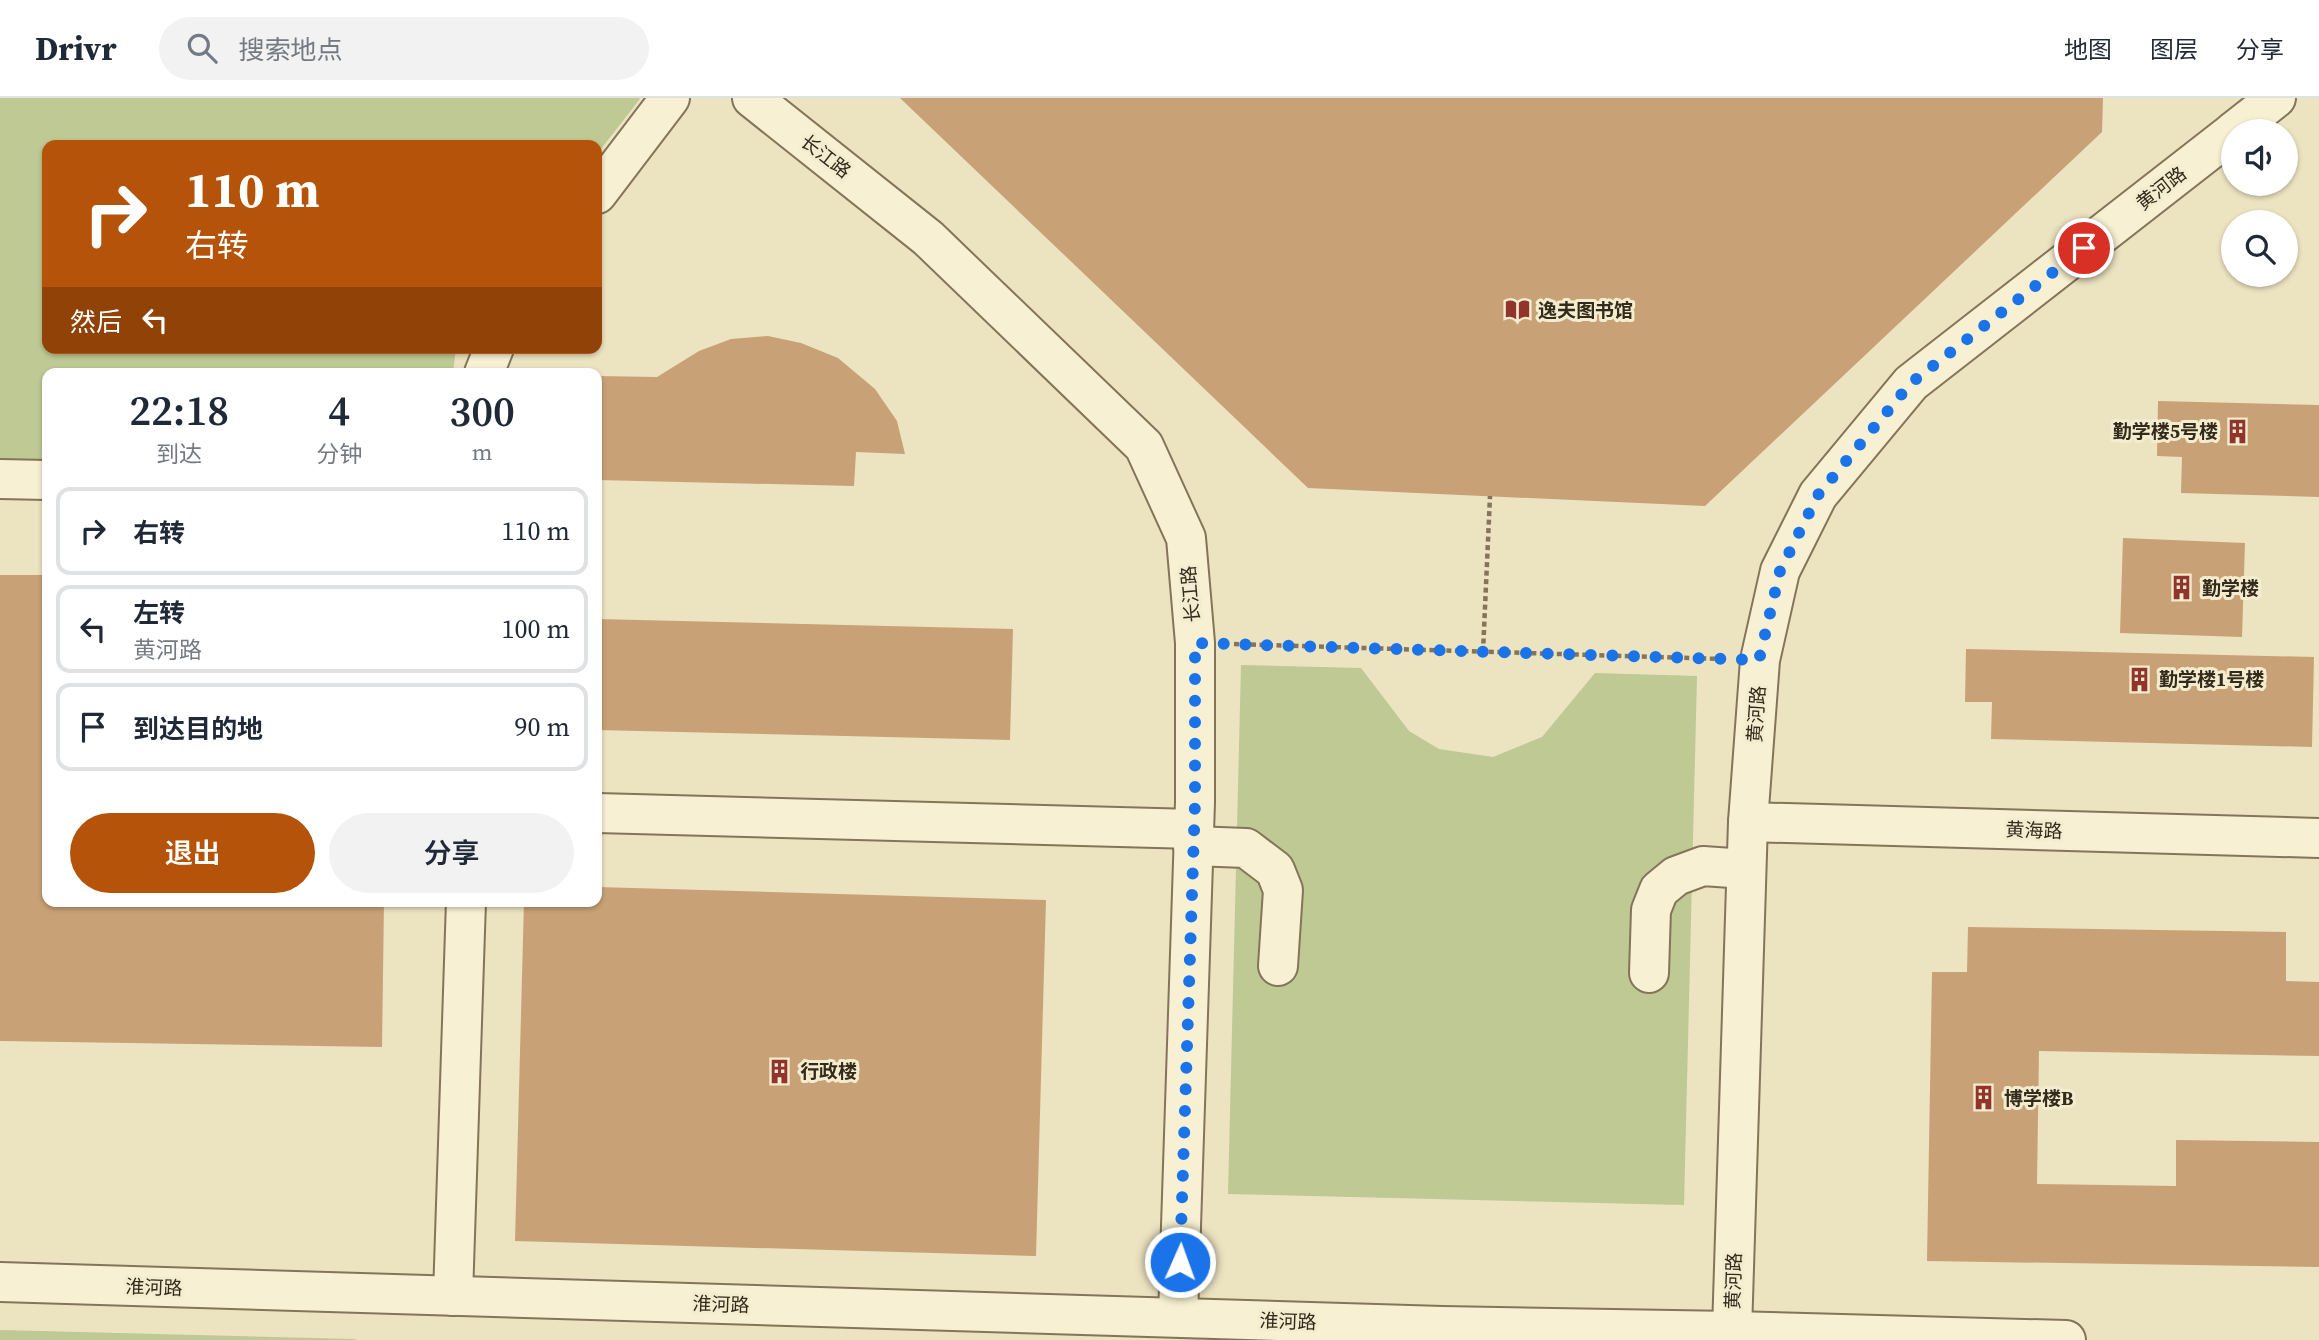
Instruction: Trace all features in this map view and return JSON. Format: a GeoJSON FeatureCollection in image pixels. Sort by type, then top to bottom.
{"type":"FeatureCollection","features":[{"type":"Feature","properties":{"kind":"street"},"geometry":{"type":"LineString","coordinates":[[602,187],[670,98]]}},
{"type":"Feature","properties":{"kind":"street","name":"长江路"},"geometry":{"type":"LineString","coordinates":[[752,98],[928,237],[1144,446],[1186,538],[1195,643],[1193,838],[1178,1317]]}},
{"type":"Feature","properties":{"kind":"street","name":"黄河路"},"geometry":{"type":"LineString","coordinates":[[2239,119],[2276,98]]}},
{"type":"Feature","properties":{"kind":"street","name":"黄河路"},"geometry":{"type":"LineString","coordinates":[[1732,1331],[1748,822],[1759,660],[1780,571],[1818,495],[1911,383],[2221,131]]}},
{"type":"Feature","properties":{"kind":"street"},"geometry":{"type":"LineString","coordinates":[[0,479],[42,480]]}},
{"type":"Feature","properties":{"kind":"street"},"geometry":{"type":"LineString","coordinates":[[602,813],[1193,838],[1246,848],[1275,870],[1283,890],[1278,966]]}},
{"type":"Feature","properties":{"kind":"street","name":"黄海路"},"geometry":{"type":"LineString","coordinates":[[1748,822],[2319,838]]}},
{"type":"Feature","properties":{"kind":"street"},"geometry":{"type":"LineString","coordinates":[[1649,973],[1651,910],[1659,890],[1676,876],[1703,866],[1746,869]]}},
{"type":"Feature","properties":{"kind":"street"},"geometry":{"type":"LineString","coordinates":[[453,1296],[466,907]]}},
{"type":"Feature","properties":{"kind":"street","name":"淮河路"},"geometry":{"type":"LineString","coordinates":[[0,1282],[1178,1317],[1442,1333],[1732,1331],[2066,1340]]}},
{"type":"Feature","properties":{"kind":"path"},"geometry":{"type":"LineString","coordinates":[[1483,652],[1490,496]]}},
{"type":"Feature","properties":{"kind":"path"},"geometry":{"type":"LineString","coordinates":[[1195,643],[1759,660]]}},
{"type":"Feature","properties":{"kind":"green space"},"geometry":{"type":"Polygon","coordinates":[[[0,98],[640,99],[602,148],[602,140],[42,140],[42,354],[455,354],[454,368],[42,368],[42,465],[0,464],[0,98]]]}},
{"type":"Feature","properties":{"kind":"green space"},"geometry":{"type":"Polygon","coordinates":[[[1241,665],[1361,668],[1409,731],[1439,749],[1493,757],[1542,737],[1595,673],[1697,676],[1684,1205],[1228,1194],[1241,665]]]}},
{"type":"Feature","properties":{"kind":"green space"},"geometry":{"type":"Polygon","coordinates":[[[0,1330],[353,1339],[358,1340],[0,1340],[0,1330]]]}},
{"type":"Feature","properties":{"kind":"building","name":"逸夫图书馆"},"geometry":{"type":"Polygon","coordinates":[[[900,98],[2103,98],[2102,132],[1705,506],[1308,488],[900,98]]]}},
{"type":"Feature","properties":{"kind":"building"},"geometry":{"type":"Polygon","coordinates":[[[768,336],[801,343],[838,358],[875,389],[897,421],[905,454],[856,452],[854,486],[602,480],[602,376],[657,377],[699,351],[731,339],[768,336]]]}},
{"type":"Feature","properties":{"kind":"building","name":"勤学楼5号楼"},"geometry":{"type":"Polygon","coordinates":[[[2158,401],[2319,405],[2319,497],[2181,493],[2182,457],[2157,456],[2158,401]]]}},
{"type":"Feature","properties":{"kind":"building","name":"勤学楼"},"geometry":{"type":"Polygon","coordinates":[[[2123,538],[2245,543],[2242,637],[2120,633],[2123,538]]]}},
{"type":"Feature","properties":{"kind":"building"},"geometry":{"type":"Polygon","coordinates":[[[0,575],[42,575],[42,907],[384,907],[382,1047],[0,1041],[0,575]]]}},
{"type":"Feature","properties":{"kind":"building"},"geometry":{"type":"Polygon","coordinates":[[[602,619],[1013,629],[1010,740],[602,730],[602,619]]]}},
{"type":"Feature","properties":{"kind":"building","name":"勤学楼1号楼"},"geometry":{"type":"Polygon","coordinates":[[[1966,649],[2314,657],[2312,747],[1991,739],[1992,702],[1965,702],[1966,649]]]}},
{"type":"Feature","properties":{"kind":"building","name":"行政楼"},"geometry":{"type":"Polygon","coordinates":[[[602,887],[1046,900],[1036,1256],[515,1241],[524,907],[602,907],[602,887]]]}},
{"type":"Feature","properties":{"kind":"building","name":"博学楼B"},"geometry":{"type":"Polygon","coordinates":[[[1968,927],[2286,932],[2286,981],[2319,982],[2319,1056],[2039,1051],[2037,1184],[2176,1186],[2176,1140],[2319,1142],[2319,1267],[1927,1261],[1932,972],[1967,972],[1968,927]]]}},
{"type":"Feature","properties":{"kind":"place","name":"逸夫图书馆"},"geometry":{"type":"Point","coordinates":[1518,310]}},
{"type":"Feature","properties":{"kind":"place","name":"勤学楼5号楼"},"geometry":{"type":"Point","coordinates":[2238,431]}},
{"type":"Feature","properties":{"kind":"place","name":"勤学楼"},"geometry":{"type":"Point","coordinates":[2182,588]}},
{"type":"Feature","properties":{"kind":"place","name":"勤学楼1号楼"},"geometry":{"type":"Point","coordinates":[2139,679]}},
{"type":"Feature","properties":{"kind":"place","name":"行政楼"},"geometry":{"type":"Point","coordinates":[780,1071]}},
{"type":"Feature","properties":{"kind":"place","name":"博学楼B"},"geometry":{"type":"Point","coordinates":[1984,1098]}},
{"type":"Feature","properties":{"kind":"route"},"geometry":{"type":"LineString","coordinates":[[1180,1262],[1195,802],[1195,643],[1759,660],[1780,571],[1818,495],[1911,383],[2084,248]]}}]}
